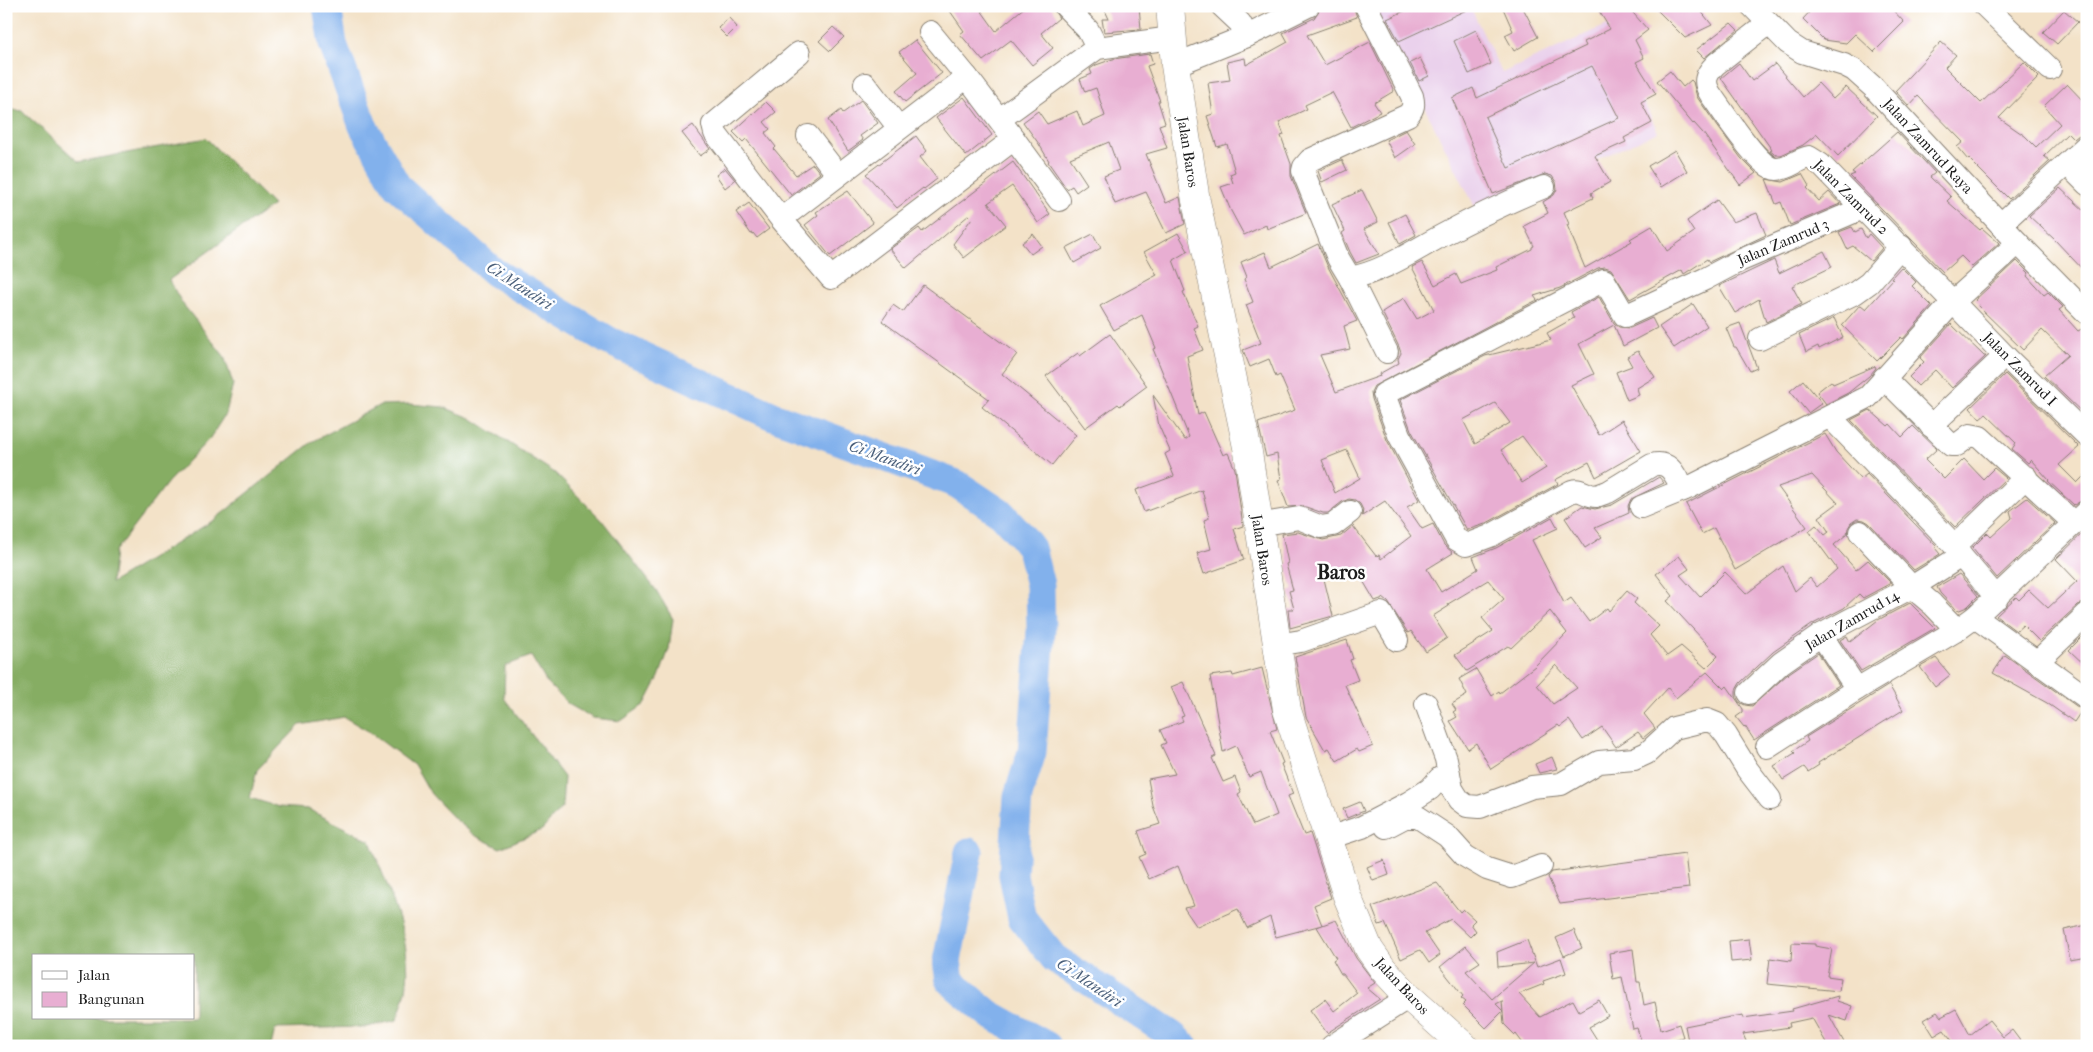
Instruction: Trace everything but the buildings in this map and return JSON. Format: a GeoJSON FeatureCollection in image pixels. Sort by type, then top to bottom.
{"type":"FeatureCollection","features":[{"type":"Feature","properties":{"kind":"main road","name":"Jalan Baros"},"geometry":{"type":"LineString","coordinates":[[1170,6],[1175,65],[1196,202],[1248,452],[1287,710],[1347,896],[1369,949],[1409,997],[1464,1046]]}},
{"type":"Feature","properties":{"kind":"street"},"geometry":{"type":"LineString","coordinates":[[1065,6],[1088,30],[1097,48]]}},
{"type":"Feature","properties":{"kind":"street"},"geometry":{"type":"LineString","coordinates":[[1222,6],[1240,23],[1247,36]]}},
{"type":"Feature","properties":{"kind":"street"},"geometry":{"type":"LineString","coordinates":[[1175,65],[1247,36],[1308,6]]}},
{"type":"Feature","properties":{"kind":"street"},"geometry":{"type":"LineString","coordinates":[[1366,6],[1412,96],[1414,103],[1412,110],[1408,115],[1310,160],[1303,171],[1338,258],[1387,352]]}},
{"type":"Feature","properties":{"kind":"street","name":"Jalan Zamrud Raya"},"geometry":{"type":"LineString","coordinates":[[1752,6],[1767,24],[1788,43],[1802,52],[1831,60],[1854,70],[1873,87],[2018,243],[2087,313]]}},
{"type":"Feature","properties":{"kind":"street"},"geometry":{"type":"LineString","coordinates":[[1985,6],[2050,69]]}},
{"type":"Feature","properties":{"kind":"street","name":"Jalan Zamrud 2"},"geometry":{"type":"LineString","coordinates":[[1767,24],[1710,70],[1705,79],[1707,88],[1763,164],[1776,169],[1786,168],[1805,157],[1814,158],[1954,301]]}},
{"type":"Feature","properties":{"kind":"street"},"geometry":{"type":"LineString","coordinates":[[930,32],[1000,119],[1058,200]]}},
{"type":"Feature","properties":{"kind":"street"},"geometry":{"type":"LineString","coordinates":[[1000,119],[1097,48],[1172,38]]}},
{"type":"Feature","properties":{"kind":"street"},"geometry":{"type":"LineString","coordinates":[[799,53],[713,124],[715,133],[781,219],[827,275],[832,278],[1014,139]]}},
{"type":"Feature","properties":{"kind":"street"},"geometry":{"type":"LineString","coordinates":[[781,219],[967,77]]}},
{"type":"Feature","properties":{"kind":"street"},"geometry":{"type":"LineString","coordinates":[[865,84],[900,128]]}},
{"type":"Feature","properties":{"kind":"street"},"geometry":{"type":"LineString","coordinates":[[808,136],[838,175]]}},
{"type":"Feature","properties":{"kind":"street"},"geometry":{"type":"LineString","coordinates":[[2001,224],[2087,145]]}},
{"type":"Feature","properties":{"kind":"street"},"geometry":{"type":"LineString","coordinates":[[2067,164],[2087,184]]}},
{"type":"Feature","properties":{"kind":"street"},"geometry":{"type":"LineString","coordinates":[[1350,278],[1363,276],[1381,268],[1450,231],[1544,187]]}},
{"type":"Feature","properties":{"kind":"street","name":"Jalan Zamrud 3"},"geometry":{"type":"LineString","coordinates":[[1683,490],[1672,470],[1666,464],[1660,463],[1652,465],[1600,495],[1589,495],[1580,490],[1572,491],[1490,536],[1469,544],[1463,544],[1456,540],[1403,444],[1384,394],[1604,280],[1625,316],[1705,280],[1749,256],[1862,208]]}},
{"type":"Feature","properties":{"kind":"street"},"geometry":{"type":"LineString","coordinates":[[1641,507],[1683,490],[1868,397],[1954,301],[2018,243]]}},
{"type":"Feature","properties":{"kind":"street"},"geometry":{"type":"LineString","coordinates":[[1760,340],[1855,293],[1869,283],[1901,246]]}},
{"type":"Feature","properties":{"kind":"street","name":"Jalan Zamrud I"},"geometry":{"type":"LineString","coordinates":[[1954,301],[2005,356],[2087,436]]}},
{"type":"Feature","properties":{"kind":"street"},"geometry":{"type":"LineString","coordinates":[[1931,426],[2005,356]]}},
{"type":"Feature","properties":{"kind":"street"},"geometry":{"type":"LineString","coordinates":[[1767,746],[1857,688],[1966,624],[1997,598],[2080,517],[2026,477],[1976,434],[1970,435],[1952,446],[1884,378]]}},
{"type":"Feature","properties":{"kind":"street"},"geometry":{"type":"LineString","coordinates":[[1830,417],[1958,551],[1997,598]]}},
{"type":"Feature","properties":{"kind":"street","name":"Jalan Zamrud 14"},"geometry":{"type":"LineString","coordinates":[[1749,693],[1780,663],[1821,635],[1912,587],[1958,551],[2026,477]]}},
{"type":"Feature","properties":{"kind":"street"},"geometry":{"type":"LineString","coordinates":[[1258,525],[1298,518],[1321,527],[1333,525],[1350,512]]}},
{"type":"Feature","properties":{"kind":"street"},"geometry":{"type":"LineString","coordinates":[[1860,532],[1912,587],[1932,604],[2037,662],[2087,698]]}},
{"type":"Feature","properties":{"kind":"street"},"geometry":{"type":"LineString","coordinates":[[1277,645],[1301,642],[1381,613],[1397,640]]}},
{"type":"Feature","properties":{"kind":"street"},"geometry":{"type":"LineString","coordinates":[[2037,662],[2087,614]]}},
{"type":"Feature","properties":{"kind":"street"},"geometry":{"type":"LineString","coordinates":[[1821,635],[1857,688]]}},
{"type":"Feature","properties":{"kind":"street"},"geometry":{"type":"LineString","coordinates":[[1426,704],[1446,759],[1452,789],[1459,800],[1467,806],[1480,807],[1532,787],[1562,784],[1599,762],[1634,759],[1647,753],[1674,728],[1706,720],[1717,724],[1726,735],[1747,769],[1770,799]]}},
{"type":"Feature","properties":{"kind":"street"},"geometry":{"type":"LineString","coordinates":[[1330,843],[1408,802],[1430,789],[1440,778],[1449,774]]}},
{"type":"Feature","properties":{"kind":"street"},"geometry":{"type":"LineString","coordinates":[[1330,843],[1388,827],[1404,817],[1418,817],[1446,836],[1465,856],[1487,868],[1512,877],[1541,866]]}},
{"type":"Feature","properties":{"kind":"street"},"geometry":{"type":"LineString","coordinates":[[1332,1046],[1409,997]]}},
{"type":"Feature","properties":{"kind":"shaded area"},"geometry":{"type":"Polygon","coordinates":[[[1373,6],[1470,6],[1502,73],[1607,25],[1658,132],[1478,213],[1373,6]]]}},
{"type":"Feature","properties":{"kind":"green space"},"geometry":{"type":"Polygon","coordinates":[[[6,109],[22,111],[79,162],[206,138],[273,205],[169,280],[182,303],[224,356],[233,384],[226,413],[210,438],[168,482],[115,551],[111,583],[214,520],[312,442],[380,405],[410,404],[443,407],[471,418],[555,473],[601,519],[656,590],[673,619],[669,649],[659,677],[645,704],[621,721],[593,718],[568,704],[547,683],[531,656],[505,666],[504,698],[564,777],[562,807],[542,830],[500,848],[474,835],[452,816],[431,794],[415,766],[368,731],[344,717],[300,725],[257,770],[250,798],[279,807],[308,809],[370,841],[391,895],[403,933],[408,972],[406,990],[397,1020],[367,1027],[275,1029],[271,1046],[6,1046],[6,109]]]}},
{"type":"Feature","properties":{"kind":"waterway","name":"Ci Mandiri"},"geometry":{"type":"LineString","coordinates":[[327,6],[333,44],[363,126],[397,186],[494,272],[609,341],[773,416],[957,484],[1002,514],[1020,534],[1031,548],[1040,585],[1041,630],[1032,752],[1018,796],[1013,875],[1022,918],[1054,958],[1173,1036],[1184,1046]]}},
{"type":"Feature","properties":{"kind":"waterway"},"geometry":{"type":"LineString","coordinates":[[969,852],[947,961],[950,981],[989,1014],[1047,1046]]}},
{"type":"Feature","properties":{"kind":"district","name":"Baros"},"geometry":{"type":"Point","coordinates":[1341,572]}}]}
